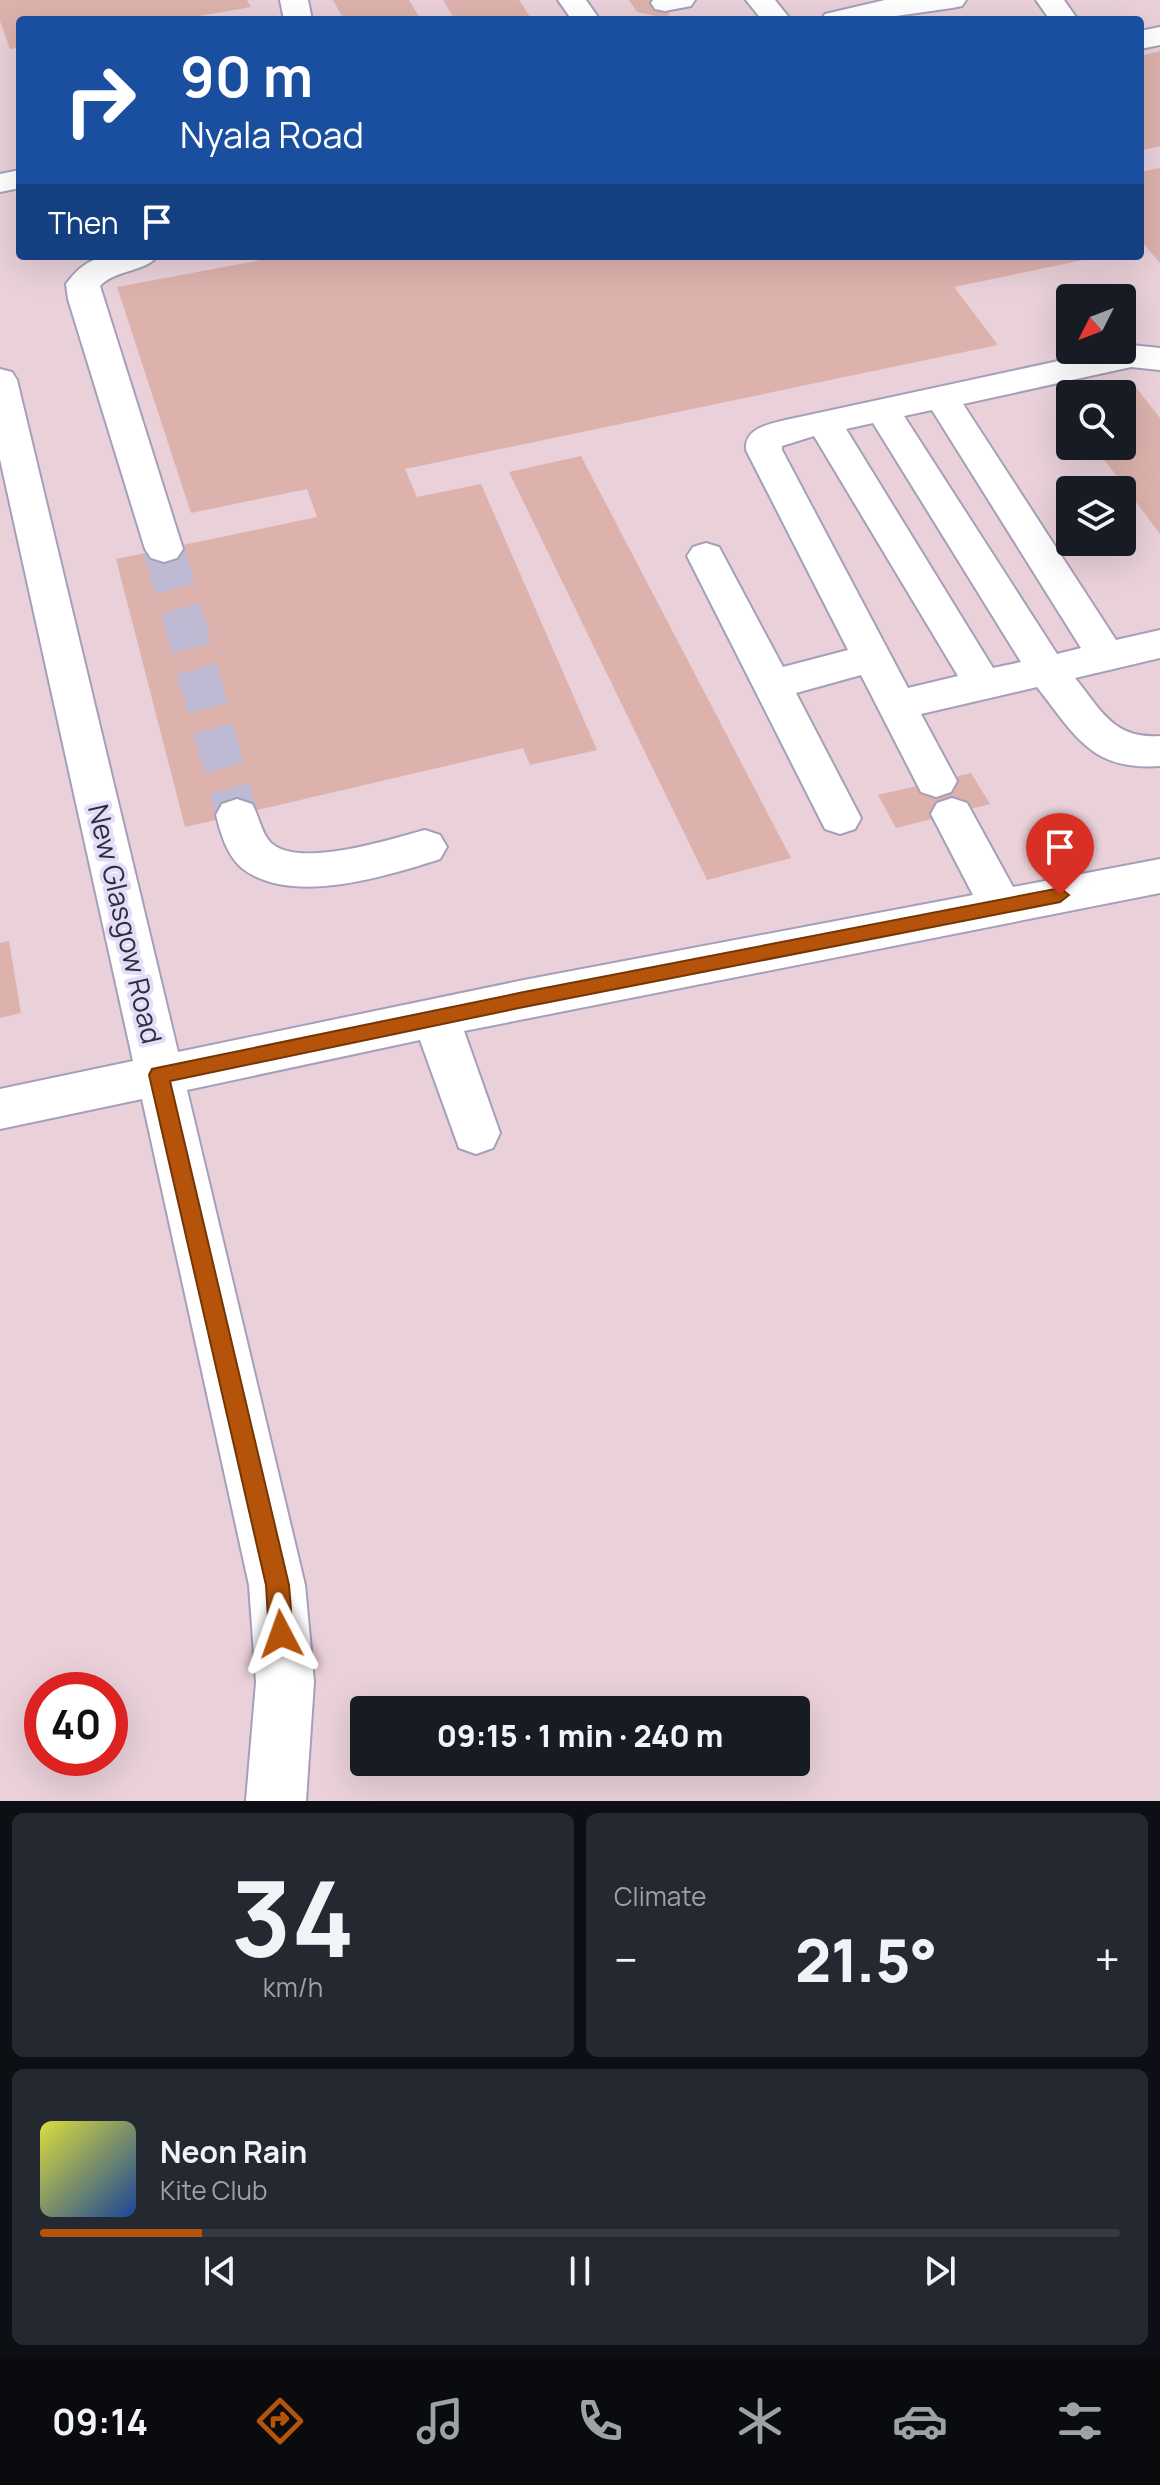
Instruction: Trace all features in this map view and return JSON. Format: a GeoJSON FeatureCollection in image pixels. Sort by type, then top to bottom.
{"type":"FeatureCollection","features":[{"type":"Feature","properties":{"kind":"street"},"geometry":{"type":"LineString","coordinates":[[760,0],[774,16]]}},
{"type":"Feature","properties":{"kind":"street"},"geometry":{"type":"LineString","coordinates":[[850,16],[952,0]]}},
{"type":"Feature","properties":{"kind":"street"},"geometry":{"type":"LineString","coordinates":[[127,260],[99,268],[83,284],[85,299],[164,549]]}},
{"type":"Feature","properties":{"kind":"street"},"geometry":{"type":"LineString","coordinates":[[1001,907],[764,450],[763,441],[768,437],[824,423],[1131,356],[1160,359]]}},
{"type":"Feature","properties":{"kind":"street","name":"New Glasgow Road"},"geometry":{"type":"LineString","coordinates":[[0,380],[277,1585],[285,1682],[276,1801]]}},
{"type":"Feature","properties":{"kind":"street"},"geometry":{"type":"LineString","coordinates":[[941,397],[1107,657]]}},
{"type":"Feature","properties":{"kind":"street"},"geometry":{"type":"LineString","coordinates":[[882,410],[1048,672],[1100,738],[1133,753],[1160,751]]}},
{"type":"Feature","properties":{"kind":"street"},"geometry":{"type":"LineString","coordinates":[[824,423],[984,686]]}},
{"type":"Feature","properties":{"kind":"street"},"geometry":{"type":"LineString","coordinates":[[706,556],[840,818]]}},
{"type":"Feature","properties":{"kind":"street"},"geometry":{"type":"LineString","coordinates":[[896,705],[1160,644]]}},
{"type":"Feature","properties":{"kind":"street"},"geometry":{"type":"LineString","coordinates":[[771,685],[872,658]]}},
{"type":"Feature","properties":{"kind":"street"},"geometry":{"type":"LineString","coordinates":[[237,815],[245,841],[260,857],[296,871],[320,871],[425,847]]}},
{"type":"Feature","properties":{"kind":"street"},"geometry":{"type":"LineString","coordinates":[[0,1109],[436,1018],[1160,876]]}},
{"type":"Feature","properties":{"kind":"street"},"geometry":{"type":"LineString","coordinates":[[436,1018],[476,1133]]}},
{"type":"Feature","properties":{"kind":"shaded area"},"geometry":{"type":"Polygon","coordinates":[[[0,0],[1160,0],[1160,1801],[0,1801],[0,0]]]}},
{"type":"Feature","properties":{"kind":"building"},"geometry":{"type":"Polygon","coordinates":[[[0,0],[247,0],[251,7],[199,16],[16,16],[16,48],[10,49],[0,21],[0,0]]]}},
{"type":"Feature","properties":{"kind":"building"},"geometry":{"type":"Polygon","coordinates":[[[333,0],[409,0],[419,16],[342,16],[333,0]]]}},
{"type":"Feature","properties":{"kind":"building"},"geometry":{"type":"Polygon","coordinates":[[[443,0],[519,0],[529,16],[453,16],[443,0]]]}},
{"type":"Feature","properties":{"kind":"building"},"geometry":{"type":"Polygon","coordinates":[[[629,0],[658,0],[670,15],[655,16],[637,12],[629,0]]]}},
{"type":"Feature","properties":{"kind":"building"},"geometry":{"type":"Polygon","coordinates":[[[1160,51],[1160,146],[1144,150],[1144,55],[1160,51]]]}},
{"type":"Feature","properties":{"kind":"building"},"geometry":{"type":"Polygon","coordinates":[[[1160,168],[1160,263],[1144,245],[1144,171],[1160,168]]]}},
{"type":"Feature","properties":{"kind":"building"},"geometry":{"type":"Polygon","coordinates":[[[261,260],[1084,260],[954,287],[998,345],[405,469],[417,497],[481,484],[597,750],[530,765],[523,748],[185,827],[116,559],[317,517],[307,489],[191,513],[117,287],[261,260]]]}},
{"type":"Feature","properties":{"kind":"building"},"geometry":{"type":"Polygon","coordinates":[[[1136,388],[1160,418],[1160,534],[1136,502],[1136,476],[1116,476],[1104,460],[1136,460],[1136,388]]]}},
{"type":"Feature","properties":{"kind":"building"},"geometry":{"type":"Polygon","coordinates":[[[581,456],[791,858],[707,880],[509,472],[581,456]]]}},
{"type":"Feature","properties":{"kind":"building"},"geometry":{"type":"Polygon","coordinates":[[[971,773],[990,804],[896,828],[878,795],[971,773]]]}},
{"type":"Feature","properties":{"kind":"building"},"geometry":{"type":"Polygon","coordinates":[[[9,941],[21,1013],[0,1018],[0,943],[9,941]]]}},
{"type":"Feature","properties":{"kind":"tunnel"},"geometry":{"type":"LineString","coordinates":[[164,549],[237,815]]}},
{"type":"Feature","properties":{"kind":"route"},"geometry":{"type":"LineString","coordinates":[[281,1634],[277,1585],[159,1075],[524,999],[1060,895]]}}]}
